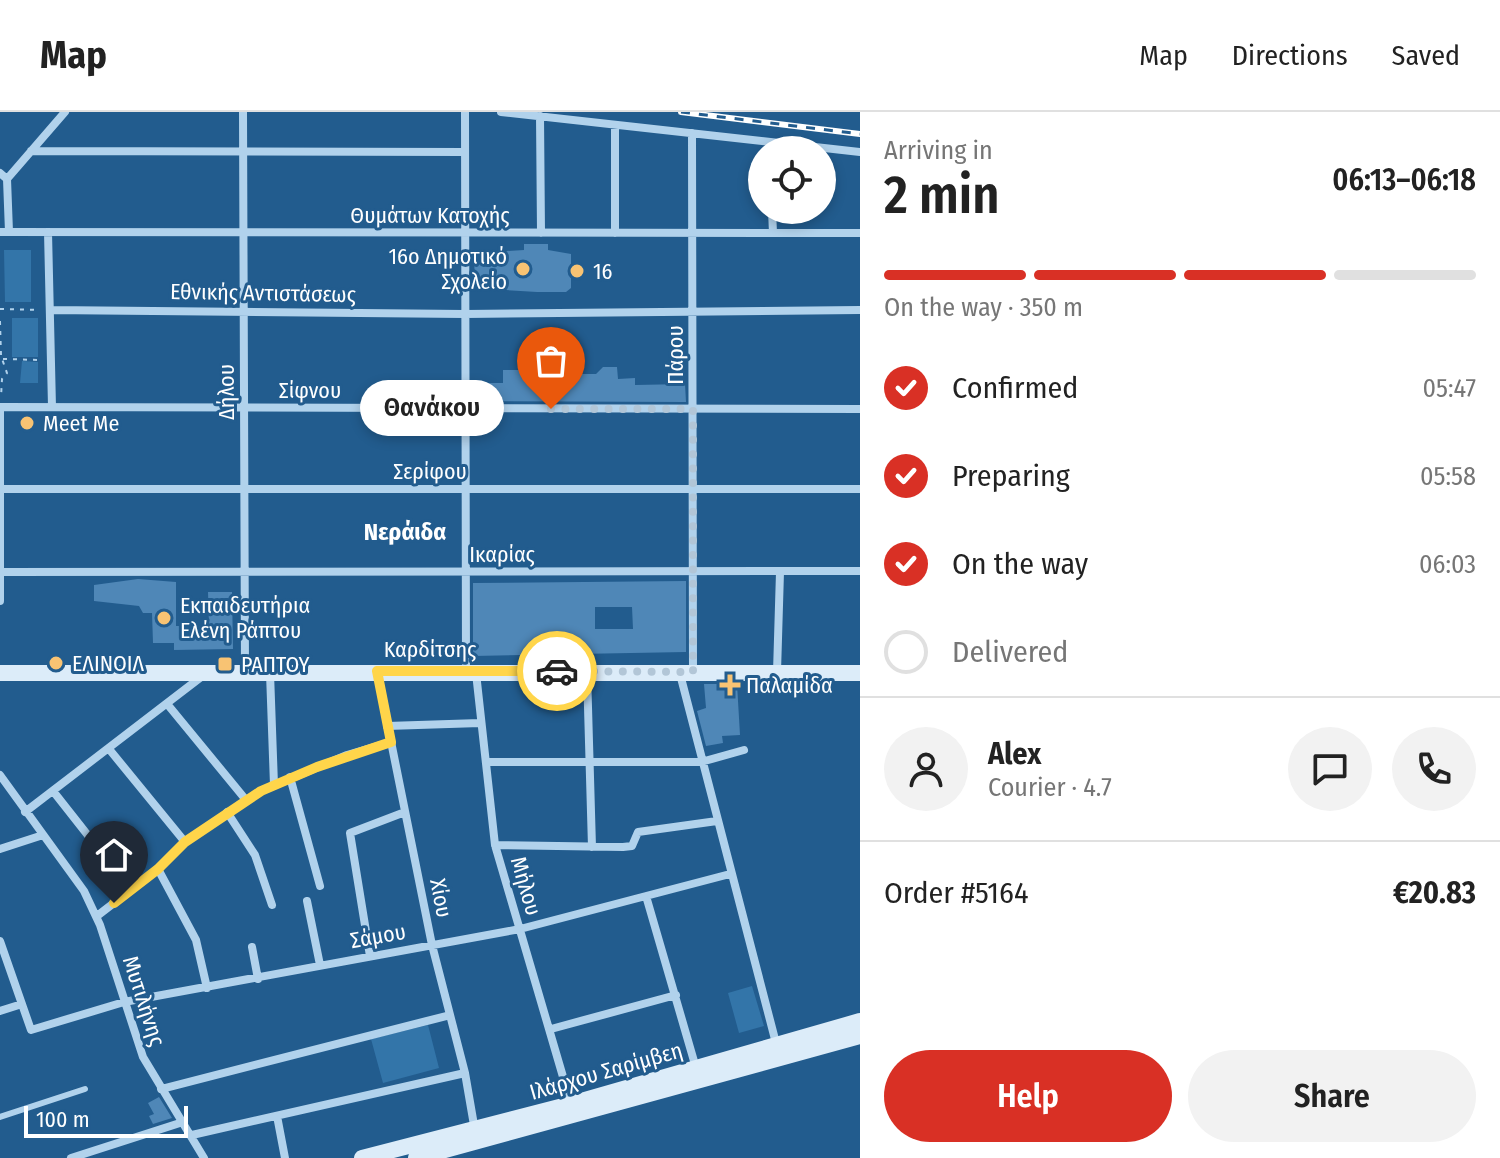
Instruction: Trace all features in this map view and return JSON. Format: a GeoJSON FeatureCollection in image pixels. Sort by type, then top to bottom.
{"type":"FeatureCollection","features":[{"type":"Feature","properties":{"kind":"main road","name":"Καρδίτσης"},"geometry":{"type":"LineString","coordinates":[[0,673],[860,673]]}},
{"type":"Feature","properties":{"kind":"main road","name":"Ιλάρχου Σαρίμβεη"},"geometry":{"type":"LineString","coordinates":[[416,1158],[778,1052],[860,1021]]}},
{"type":"Feature","properties":{"kind":"main road","name":"Ιλάρχου Σαρίμβεη"},"geometry":{"type":"LineString","coordinates":[[362,1158],[475,1131],[697,1069],[860,1036]]}},
{"type":"Feature","properties":{"kind":"street"},"geometry":{"type":"LineString","coordinates":[[4,232],[3,176],[31,151],[65,112]]}},
{"type":"Feature","properties":{"kind":"street","name":"Δήλου"},"geometry":{"type":"LineString","coordinates":[[243,112],[245,671]]}},
{"type":"Feature","properties":{"kind":"street","name":"Μήλου"},"geometry":{"type":"LineString","coordinates":[[465,112],[466,572],[471,671],[486,762],[495,845],[571,1104]]}},
{"type":"Feature","properties":{"kind":"street"},"geometry":{"type":"LineString","coordinates":[[501,112],[748,142]]}},
{"type":"Feature","properties":{"kind":"street"},"geometry":{"type":"LineString","coordinates":[[540,116],[541,233]]}},
{"type":"Feature","properties":{"kind":"street"},"geometry":{"type":"LineString","coordinates":[[615,125],[615,233]]}},
{"type":"Feature","properties":{"kind":"street","name":"Πάρου"},"geometry":{"type":"LineString","coordinates":[[692,133],[693,572],[686,672],[701,762],[778,1052]]}},
{"type":"Feature","properties":{"kind":"street"},"geometry":{"type":"LineString","coordinates":[[836,150],[860,152]]}},
{"type":"Feature","properties":{"kind":"street"},"geometry":{"type":"LineString","coordinates":[[31,151],[465,152]]}},
{"type":"Feature","properties":{"kind":"street"},"geometry":{"type":"LineString","coordinates":[[773,224],[773,233]]}},
{"type":"Feature","properties":{"kind":"street","name":"Θυμάτων Κατοχής"},"geometry":{"type":"LineString","coordinates":[[4,232],[860,233]]}},
{"type":"Feature","properties":{"kind":"street"},"geometry":{"type":"LineString","coordinates":[[48,232],[52,407]]}},
{"type":"Feature","properties":{"kind":"street","name":"Εθνικής Αντιστάσεως"},"geometry":{"type":"LineString","coordinates":[[50,310],[465,314],[860,310]]}},
{"type":"Feature","properties":{"kind":"street"},"geometry":{"type":"LineString","coordinates":[[0,407],[0,601]]}},
{"type":"Feature","properties":{"kind":"street","name":"Σίφνου"},"geometry":{"type":"LineString","coordinates":[[0,407],[860,409]]}},
{"type":"Feature","properties":{"kind":"street","name":"Σερίφου"},"geometry":{"type":"LineString","coordinates":[[0,489],[860,489]]}},
{"type":"Feature","properties":{"kind":"street","name":"Ικαρίας"},"geometry":{"type":"LineString","coordinates":[[0,572],[860,571]]}},
{"type":"Feature","properties":{"kind":"street"},"geometry":{"type":"LineString","coordinates":[[777,672],[780,572]]}},
{"type":"Feature","properties":{"kind":"street"},"geometry":{"type":"LineString","coordinates":[[270,671],[274,785]]}},
{"type":"Feature","properties":{"kind":"street","name":"Χίου"},"geometry":{"type":"LineString","coordinates":[[377,671],[432,945],[465,1073],[475,1131]]}},
{"type":"Feature","properties":{"kind":"street"},"geometry":{"type":"LineString","coordinates":[[587,671],[592,847]]}},
{"type":"Feature","properties":{"kind":"street"},"geometry":{"type":"LineString","coordinates":[[25,812],[208,672]]}},
{"type":"Feature","properties":{"kind":"street"},"geometry":{"type":"LineString","coordinates":[[168,705],[246,800]]}},
{"type":"Feature","properties":{"kind":"street"},"geometry":{"type":"LineString","coordinates":[[387,726],[480,723]]}},
{"type":"Feature","properties":{"kind":"street"},"geometry":{"type":"LineString","coordinates":[[97,916],[158,869],[185,842],[246,800],[290,777],[391,742]]}},
{"type":"Feature","properties":{"kind":"street"},"geometry":{"type":"LineString","coordinates":[[109,749],[185,842]]}},
{"type":"Feature","properties":{"kind":"street"},"geometry":{"type":"LineString","coordinates":[[486,762],[701,762],[744,750]]}},
{"type":"Feature","properties":{"kind":"street"},"geometry":{"type":"LineString","coordinates":[[290,777],[320,886]]}},
{"type":"Feature","properties":{"kind":"street","name":"Μυτιλήνης"},"geometry":{"type":"LineString","coordinates":[[2,781],[73,873],[97,916],[143,1057],[204,1158]]}},
{"type":"Feature","properties":{"kind":"street"},"geometry":{"type":"LineString","coordinates":[[53,791],[131,890]]}},
{"type":"Feature","properties":{"kind":"street"},"geometry":{"type":"LineString","coordinates":[[227,812],[255,855],[272,905]]}},
{"type":"Feature","properties":{"kind":"street"},"geometry":{"type":"LineString","coordinates":[[370,956],[350,833],[405,812]]}},
{"type":"Feature","properties":{"kind":"street"},"geometry":{"type":"LineString","coordinates":[[495,845],[632,846],[638,832],[717,821]]}},
{"type":"Feature","properties":{"kind":"street"},"geometry":{"type":"LineString","coordinates":[[0,849],[43,835]]}},
{"type":"Feature","properties":{"kind":"street"},"geometry":{"type":"LineString","coordinates":[[158,869],[196,940],[207,988]]}},
{"type":"Feature","properties":{"kind":"street","name":"Σάμου"},"geometry":{"type":"LineString","coordinates":[[22,1004],[31,1030],[124,1002],[520,929],[730,874]]}},
{"type":"Feature","properties":{"kind":"street"},"geometry":{"type":"LineString","coordinates":[[646,896],[697,1069]]}},
{"type":"Feature","properties":{"kind":"street"},"geometry":{"type":"LineString","coordinates":[[307,901],[320,965]]}},
{"type":"Feature","properties":{"kind":"street"},"geometry":{"type":"LineString","coordinates":[[0,941],[22,1004],[0,1011]]}},
{"type":"Feature","properties":{"kind":"street"},"geometry":{"type":"LineString","coordinates":[[252,947],[258,979]]}},
{"type":"Feature","properties":{"kind":"street"},"geometry":{"type":"LineString","coordinates":[[551,1029],[676,995]]}},
{"type":"Feature","properties":{"kind":"street"},"geometry":{"type":"LineString","coordinates":[[161,1089],[450,1015]]}},
{"type":"Feature","properties":{"kind":"street"},"geometry":{"type":"LineString","coordinates":[[192,1135],[465,1073]]}},
{"type":"Feature","properties":{"kind":"street"},"geometry":{"type":"LineString","coordinates":[[277,1116],[285,1158]]}},
{"type":"Feature","properties":{"kind":"street"},"geometry":{"type":"LineString","coordinates":[[71,1158],[183,1122]]}},
{"type":"Feature","properties":{"kind":"lane"},"geometry":{"type":"LineString","coordinates":[[0,1117],[85,1089]]}},
{"type":"Feature","properties":{"kind":"path"},"geometry":{"type":"LineString","coordinates":[[0,309],[50,310]]}},
{"type":"Feature","properties":{"kind":"path"},"geometry":{"type":"LineString","coordinates":[[0,321],[2,359],[7,373],[2,379],[0,407]]}},
{"type":"Feature","properties":{"kind":"path"},"geometry":{"type":"LineString","coordinates":[[2,359],[51,360]]}},
{"type":"Feature","properties":{"kind":"shaded area"},"geometry":{"type":"Polygon","coordinates":[[[4,250],[31,250],[31,302],[5,302],[4,250]]]}},
{"type":"Feature","properties":{"kind":"shaded area"},"geometry":{"type":"Polygon","coordinates":[[[12,318],[38,318],[38,357],[12,357],[12,318]]]}},
{"type":"Feature","properties":{"kind":"shaded area"},"geometry":{"type":"Polygon","coordinates":[[[22,361],[38,362],[38,383],[20,383],[22,361]]]}},
{"type":"Feature","properties":{"kind":"shaded area"},"geometry":{"type":"Polygon","coordinates":[[[752,986],[764,1026],[739,1033],[728,993],[752,986]]]}},
{"type":"Feature","properties":{"kind":"shaded area"},"geometry":{"type":"Polygon","coordinates":[[[428,1025],[439,1068],[383,1083],[371,1039],[428,1025]]]}},
{"type":"Feature","properties":{"kind":"building","name":"16o Δημοτικό Σχολείο"},"geometry":{"type":"Polygon","coordinates":[[[524,244],[548,244],[548,250],[571,254],[571,288],[566,292],[537,292],[475,288],[474,253],[524,250],[524,244]]]}},
{"type":"Feature","properties":{"kind":"building"},"geometry":{"type":"Polygon","coordinates":[[[519,366],[536,366],[536,374],[596,374],[603,367],[617,367],[618,379],[635,378],[635,385],[685,384],[686,402],[473,401],[472,383],[503,383],[503,370],[519,370],[519,366]]]}},
{"type":"Feature","properties":{"kind":"building"},"geometry":{"type":"Polygon","coordinates":[[[138,579],[176,582],[176,626],[209,626],[208,592],[232,592],[233,649],[174,650],[174,643],[153,643],[152,613],[143,613],[139,606],[94,601],[94,585],[138,579]]]}},
{"type":"Feature","properties":{"kind":"building"},"geometry":{"type":"Polygon","coordinates":[[[686,581],[686,652],[473,656],[473,583],[686,581]],[[595,607],[595,629],[633,629],[632,607],[595,607]]]}},
{"type":"Feature","properties":{"kind":"building"},"geometry":{"type":"Polygon","coordinates":[[[704,684],[737,684],[740,735],[722,736],[723,743],[706,746],[697,711],[706,708],[704,684]]]}},
{"type":"Feature","properties":{"kind":"building"},"geometry":{"type":"Polygon","coordinates":[[[159,1097],[172,1118],[153,1124],[149,1116],[154,1114],[148,1103],[159,1097]]]}},
{"type":"Feature","properties":{"kind":"railway"},"geometry":{"type":"LineString","coordinates":[[681,112],[860,134]]}},
{"type":"Feature","properties":{"kind":"way so far"},"geometry":{"type":"LineString","coordinates":[[551,409],[693,409],[693,672],[557,671]]}},
{"type":"Feature","properties":{"kind":"place","name":"16o Δημοτικό Σχολείο"},"geometry":{"type":"Point","coordinates":[523,269]}},
{"type":"Feature","properties":{"kind":"place","name":"16"},"geometry":{"type":"Point","coordinates":[577,271]}},
{"type":"Feature","properties":{"kind":"place","name":"Θανάκου"},"geometry":{"type":"Point","coordinates":[551,409]}},
{"type":"Feature","properties":{"kind":"place","name":"Meet Me"},"geometry":{"type":"Point","coordinates":[27,423]}},
{"type":"Feature","properties":{"kind":"place","name":"Εκπαιδευτήρια Ελένη Ράπτου"},"geometry":{"type":"Point","coordinates":[164,618]}},
{"type":"Feature","properties":{"kind":"place","name":"ΕΛΙΝΟΙΛ"},"geometry":{"type":"Point","coordinates":[56,663]}},
{"type":"Feature","properties":{"kind":"place","name":"ΡΑΠΤΟΥ"},"geometry":{"type":"Point","coordinates":[225,664]}},
{"type":"Feature","properties":{"kind":"place","name":"Παλαμίδα"},"geometry":{"type":"Point","coordinates":[730,685]}},
{"type":"Feature","properties":{"kind":"district","name":"Νεράιδα"},"geometry":{"type":"Point","coordinates":[405,532]}},
{"type":"Feature","properties":{"kind":"route"},"geometry":{"type":"LineString","coordinates":[[114,903],[158,869],[185,842],[261,791],[347,755],[391,742],[377,671],[557,671]]}}]}
